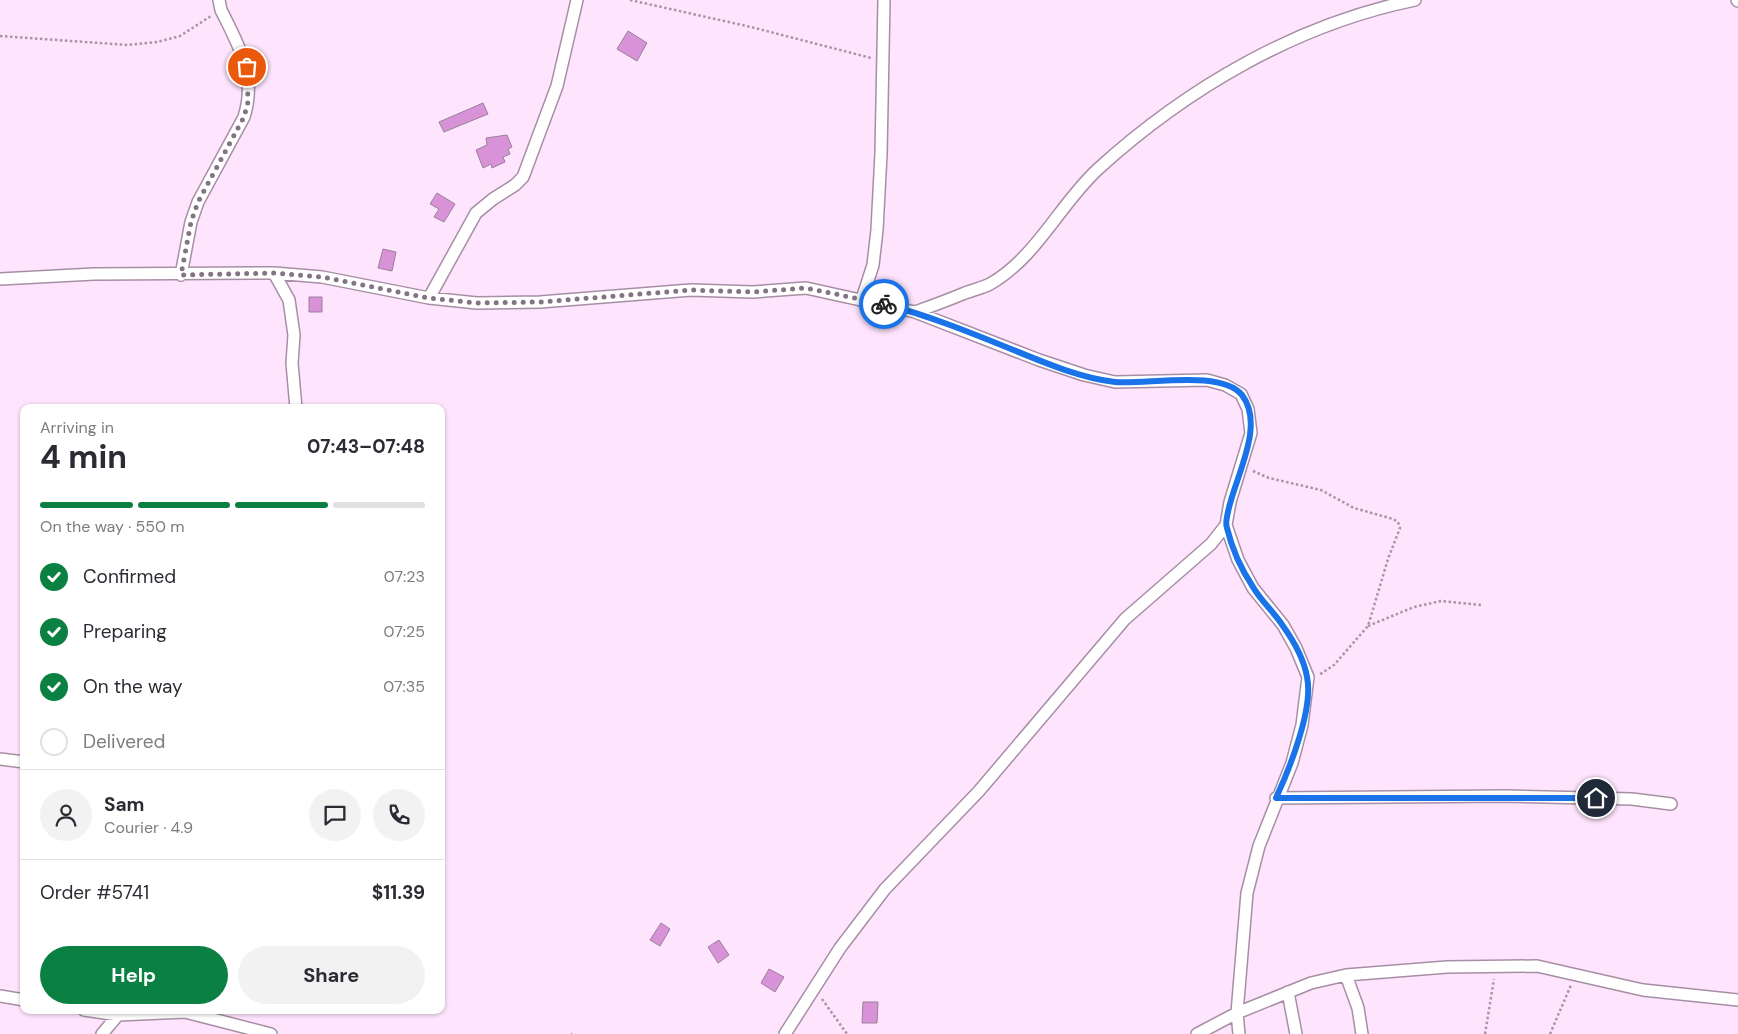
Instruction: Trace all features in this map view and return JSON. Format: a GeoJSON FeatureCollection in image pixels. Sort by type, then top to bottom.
{"type":"FeatureCollection","features":[{"type":"Feature","properties":{"kind":"street"},"geometry":{"type":"LineString","coordinates":[[429,298],[476,212],[516,185],[523,177],[557,86],[577,0]]}},
{"type":"Feature","properties":{"kind":"street"},"geometry":{"type":"LineString","coordinates":[[862,299],[873,265],[877,230],[884,62],[884,0]]}},
{"type":"Feature","properties":{"kind":"street"},"geometry":{"type":"LineString","coordinates":[[916,312],[990,284],[1014,266],[1081,186],[1176,104],[1244,64],[1316,31],[1379,7],[1415,0]]}},
{"type":"Feature","properties":{"kind":"street"},"geometry":{"type":"LineString","coordinates":[[181,275],[191,222],[198,202],[244,117],[248,102],[247,67],[220,5]]}},
{"type":"Feature","properties":{"kind":"street"},"geometry":{"type":"LineString","coordinates":[[274,273],[289,300],[294,335],[292,363],[296,404]]}},
{"type":"Feature","properties":{"kind":"street"},"geometry":{"type":"LineString","coordinates":[[0,279],[94,274],[274,273],[322,277],[429,298],[477,303],[540,302],[691,290],[753,292],[806,288],[916,312],[1039,360],[1084,375],[1115,382],[1207,380],[1226,385],[1241,394],[1248,409],[1251,433],[1230,502],[1226,525],[1238,560],[1253,588],[1283,625],[1296,648],[1308,677],[1302,725],[1292,763],[1276,798],[1258,846],[1247,893],[1237,1013],[1239,1034]]}},
{"type":"Feature","properties":{"kind":"street"},"geometry":{"type":"LineString","coordinates":[[785,1034],[858,923],[885,889],[979,791],[1125,618],[1210,544],[1226,525]]}},
{"type":"Feature","properties":{"kind":"street"},"geometry":{"type":"LineString","coordinates":[[0,759],[20,762]]}},
{"type":"Feature","properties":{"kind":"street"},"geometry":{"type":"LineString","coordinates":[[1276,798],[1516,796],[1632,799],[1671,804]]}},
{"type":"Feature","properties":{"kind":"street"},"geometry":{"type":"LineString","coordinates":[[1197,1034],[1237,1013],[1310,983],[1346,975],[1446,967],[1538,966],[1643,990],[1738,1000]]}},
{"type":"Feature","properties":{"kind":"street"},"geometry":{"type":"LineString","coordinates":[[1346,975],[1358,1008],[1362,1034]]}},
{"type":"Feature","properties":{"kind":"street"},"geometry":{"type":"LineString","coordinates":[[1288,992],[1296,1034]]}},
{"type":"Feature","properties":{"kind":"street"},"geometry":{"type":"LineString","coordinates":[[0,996],[20,999]]}},
{"type":"Feature","properties":{"kind":"street"},"geometry":{"type":"LineString","coordinates":[[111,1014],[141,1014]]}},
{"type":"Feature","properties":{"kind":"street"},"geometry":{"type":"LineString","coordinates":[[194,1014],[271,1034]]}},
{"type":"Feature","properties":{"kind":"street"},"geometry":{"type":"LineString","coordinates":[[102,1034],[118,1015]]}},
{"type":"Feature","properties":{"kind":"path"},"geometry":{"type":"LineString","coordinates":[[630,0],[751,27],[884,62]]}},
{"type":"Feature","properties":{"kind":"path"},"geometry":{"type":"LineString","coordinates":[[0,36],[100,44],[128,45],[157,42],[180,36],[220,5]]}},
{"type":"Feature","properties":{"kind":"path"},"geometry":{"type":"LineString","coordinates":[[1243,463],[1257,474],[1321,490],[1354,508],[1398,522],[1400,528],[1388,559],[1368,626],[1334,665],[1319,675],[1308,677]]}},
{"type":"Feature","properties":{"kind":"path"},"geometry":{"type":"LineString","coordinates":[[1368,626],[1414,607],[1441,601],[1481,605]]}},
{"type":"Feature","properties":{"kind":"path"},"geometry":{"type":"LineString","coordinates":[[1485,1034],[1496,966]]}},
{"type":"Feature","properties":{"kind":"path"},"geometry":{"type":"LineString","coordinates":[[1550,1034],[1576,975]]}},
{"type":"Feature","properties":{"kind":"path"},"geometry":{"type":"LineString","coordinates":[[814,988],[847,1034]]}},
{"type":"Feature","properties":{"kind":"building"},"geometry":{"type":"Polygon","coordinates":[[[628,31],[647,43],[637,61],[617,49],[628,31]]]}},
{"type":"Feature","properties":{"kind":"building"},"geometry":{"type":"Polygon","coordinates":[[[483,103],[488,114],[444,132],[439,122],[483,103]]]}},
{"type":"Feature","properties":{"kind":"building"},"geometry":{"type":"Polygon","coordinates":[[[507,135],[512,147],[508,149],[510,154],[503,157],[505,162],[492,168],[491,164],[483,168],[476,150],[487,145],[486,138],[507,135]]]}},
{"type":"Feature","properties":{"kind":"building"},"geometry":{"type":"Polygon","coordinates":[[[437,193],[455,204],[444,222],[434,217],[439,209],[430,204],[437,193]]]}},
{"type":"Feature","properties":{"kind":"building"},"geometry":{"type":"Polygon","coordinates":[[[383,249],[396,252],[392,271],[378,268],[383,249]]]}},
{"type":"Feature","properties":{"kind":"building"},"geometry":{"type":"Polygon","coordinates":[[[309,297],[322,297],[322,312],[309,312],[309,297]]]}},
{"type":"Feature","properties":{"kind":"building"},"geometry":{"type":"Polygon","coordinates":[[[661,923],[670,929],[660,946],[650,940],[661,923]]]}},
{"type":"Feature","properties":{"kind":"building"},"geometry":{"type":"Polygon","coordinates":[[[719,940],[729,955],[718,963],[708,947],[719,940]]]}},
{"type":"Feature","properties":{"kind":"building"},"geometry":{"type":"Polygon","coordinates":[[[769,969],[784,977],[775,992],[761,983],[769,969]]]}},
{"type":"Feature","properties":{"kind":"building"},"geometry":{"type":"Polygon","coordinates":[[[863,1002],[878,1002],[877,1023],[862,1023],[863,1002]]]}},
{"type":"Feature","properties":{"kind":"way so far"},"geometry":{"type":"LineString","coordinates":[[247,67],[248,102],[244,117],[206,184],[198,202],[191,222],[181,275],[274,273],[322,277],[429,298],[477,303],[540,302],[691,290],[753,292],[806,288],[884,304]]}},
{"type":"Feature","properties":{"kind":"route"},"geometry":{"type":"LineString","coordinates":[[884,304],[916,312],[1039,360],[1084,375],[1115,382],[1148,383],[1207,380],[1226,385],[1241,394],[1248,409],[1251,433],[1230,502],[1226,525],[1238,560],[1253,588],[1283,625],[1296,648],[1308,677],[1302,725],[1292,763],[1276,798],[1506,796],[1596,798]]}}]}
